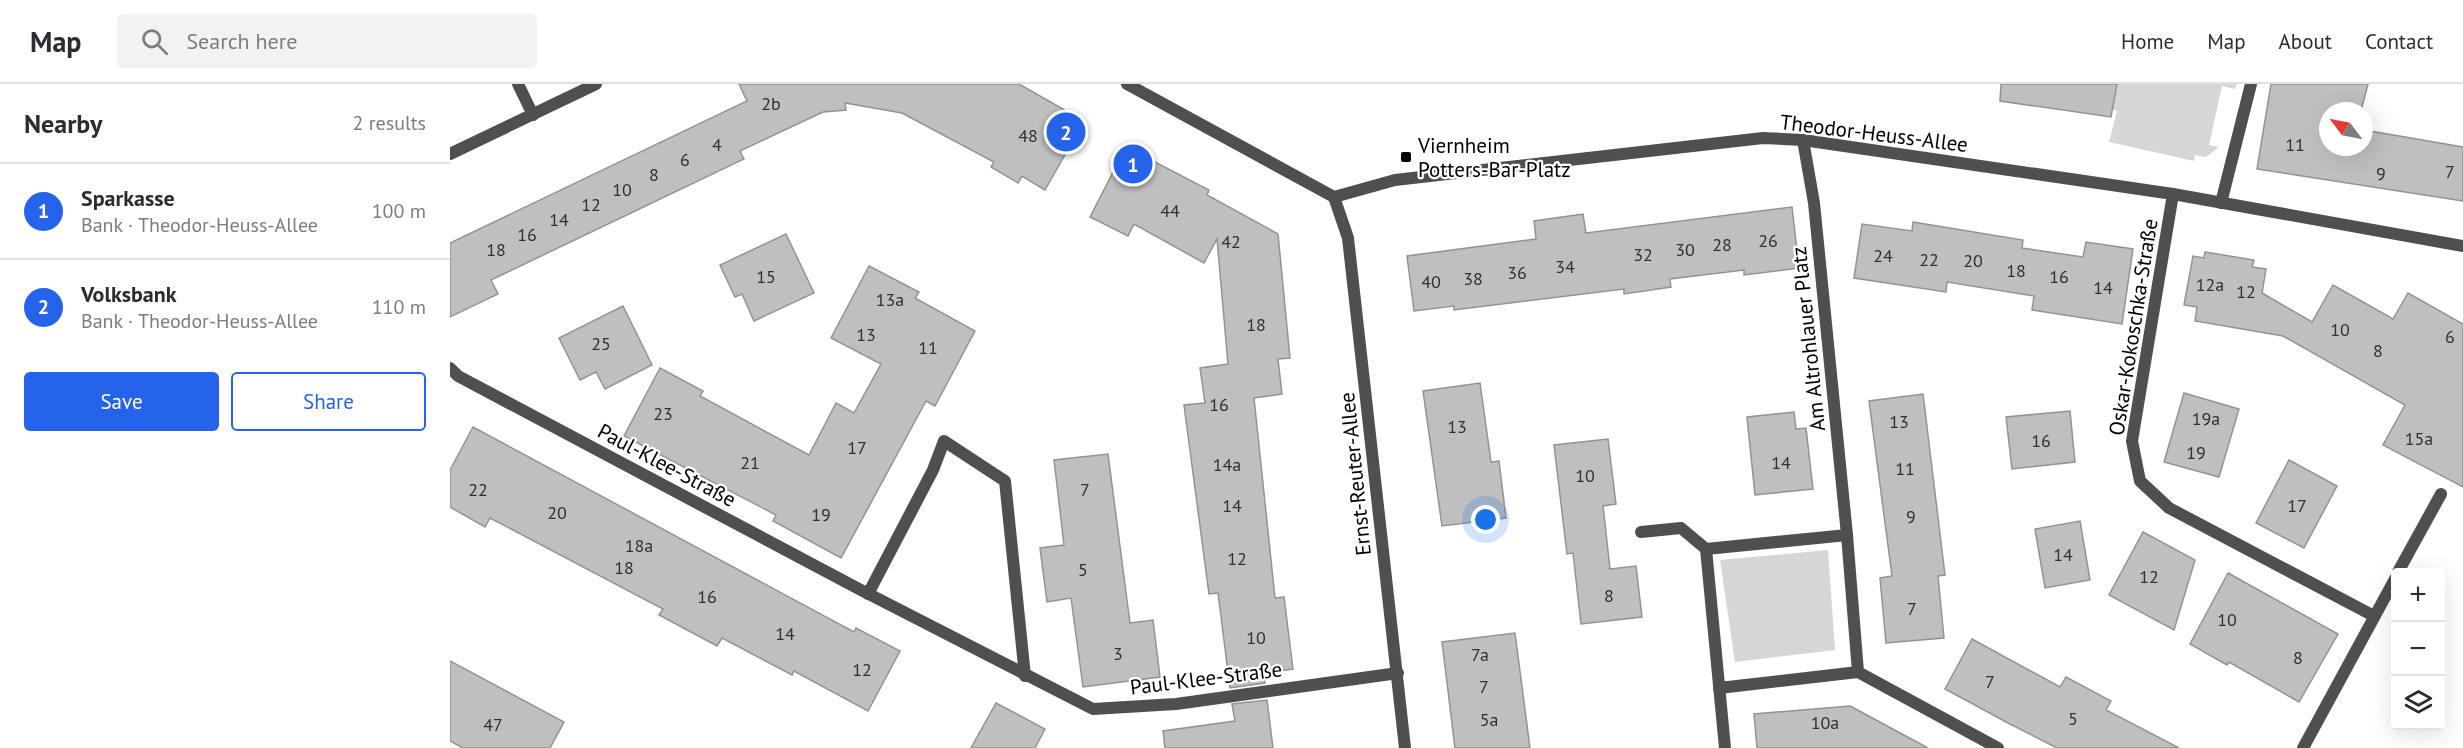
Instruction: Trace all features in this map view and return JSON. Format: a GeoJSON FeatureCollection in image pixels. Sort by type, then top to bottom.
{"type":"FeatureCollection","features":[{"type":"Feature","properties":{"kind":"street"},"geometry":{"type":"LineString","coordinates":[[518,84],[533,115]]}},
{"type":"Feature","properties":{"kind":"street"},"geometry":{"type":"LineString","coordinates":[[450,154],[596,84]]}},
{"type":"Feature","properties":{"kind":"street"},"geometry":{"type":"LineString","coordinates":[[1127,84],[1334,197]]}},
{"type":"Feature","properties":{"kind":"street"},"geometry":{"type":"LineString","coordinates":[[2221,203],[2251,84]]}},
{"type":"Feature","properties":{"kind":"street","name":"Theodor-Heuss-Allee"},"geometry":{"type":"LineString","coordinates":[[1334,197],[1395,180],[1763,138],[1803,140],[2173,194],[2463,246]]}},
{"type":"Feature","properties":{"kind":"street","name":"Am Altrohlauer Platz"},"geometry":{"type":"LineString","coordinates":[[1803,140],[1814,203],[1847,535],[1858,672]]}},
{"type":"Feature","properties":{"kind":"street","name":"Oskar-Kokoschka-Straße"},"geometry":{"type":"LineString","coordinates":[[2173,194],[2132,441],[2140,481],[2169,508],[2374,616]]}},
{"type":"Feature","properties":{"kind":"street","name":"Ernst-Reuter-Allee"},"geometry":{"type":"LineString","coordinates":[[1334,197],[1348,238],[1405,748]]}},
{"type":"Feature","properties":{"kind":"street","name":"Paul-Klee-Straße"},"geometry":{"type":"LineString","coordinates":[[450,368],[468,381],[868,594],[1093,709],[1176,704],[1398,673]]}},
{"type":"Feature","properties":{"kind":"street"},"geometry":{"type":"LineString","coordinates":[[868,594],[933,470],[944,441],[1005,482],[1025,676]]}},
{"type":"Feature","properties":{"kind":"street"},"geometry":{"type":"LineString","coordinates":[[2401,568],[2441,494]]}},
{"type":"Feature","properties":{"kind":"street"},"geometry":{"type":"LineString","coordinates":[[1641,532],[1681,528],[1706,549],[1725,748]]}},
{"type":"Feature","properties":{"kind":"street"},"geometry":{"type":"LineString","coordinates":[[1706,549],[1847,535]]}},
{"type":"Feature","properties":{"kind":"street"},"geometry":{"type":"LineString","coordinates":[[2303,748],[2391,586]]}},
{"type":"Feature","properties":{"kind":"street"},"geometry":{"type":"LineString","coordinates":[[1719,688],[1858,672],[1998,748]]}},
{"type":"Feature","properties":{"kind":"shaded area"},"geometry":{"type":"Polygon","coordinates":[[[2117,84],[2237,84],[2235,89],[2222,86],[2209,145],[2219,147],[2206,157],[2195,155],[2194,161],[2109,142],[2117,111],[2112,110],[2117,84]]]}},
{"type":"Feature","properties":{"kind":"shaded area"},"geometry":{"type":"Polygon","coordinates":[[[1828,550],[1835,650],[1735,662],[1720,560],[1828,550]]]}},
{"type":"Feature","properties":{"kind":"building"},"geometry":{"type":"Polygon","coordinates":[[[739,84],[1019,84],[1084,121],[1045,190],[1022,176],[1018,183],[991,167],[994,162],[902,113],[845,103],[846,110],[823,112],[740,151],[744,159],[491,280],[498,294],[450,317],[450,243],[747,101],[739,84]]]}},
{"type":"Feature","properties":{"kind":"building"},"geometry":{"type":"Polygon","coordinates":[[[2001,84],[2117,84],[2111,117],[2000,101],[2001,84]]]}},
{"type":"Feature","properties":{"kind":"building"},"geometry":{"type":"Polygon","coordinates":[[[2271,84],[2368,84],[2363,102],[2319,102],[2319,156],[2373,156],[2373,132],[2463,147],[2463,201],[2257,169],[2271,84]]]}},
{"type":"Feature","properties":{"kind":"building"},"geometry":{"type":"Polygon","coordinates":[[[1126,147],[1209,190],[1207,195],[1278,234],[1290,358],[1278,359],[1282,394],[1254,398],[1275,598],[1284,597],[1293,669],[1264,673],[1265,683],[1230,688],[1218,593],[1209,594],[1184,405],[1205,403],[1200,368],[1228,364],[1217,239],[1204,263],[1134,224],[1128,236],[1090,217],[1126,147]]]}},
{"type":"Feature","properties":{"kind":"building"},"geometry":{"type":"Polygon","coordinates":[[[1792,207],[1799,268],[1744,275],[1744,270],[1670,279],[1671,287],[1624,294],[1624,289],[1454,310],[1454,306],[1414,311],[1407,256],[1536,239],[1534,221],[1583,214],[1586,233],[1792,207]]]}},
{"type":"Feature","properties":{"kind":"building"},"geometry":{"type":"Polygon","coordinates":[[[1913,222],[2023,240],[2022,248],[2083,257],[2086,242],[2133,249],[2122,324],[2032,310],[2034,296],[1947,282],[1946,292],[1854,278],[1862,224],[1912,231],[1913,222]]]}},
{"type":"Feature","properties":{"kind":"building"},"geometry":{"type":"Polygon","coordinates":[[[786,234],[814,293],[754,321],[742,294],[735,297],[720,265],[786,234]]]}},
{"type":"Feature","properties":{"kind":"building"},"geometry":{"type":"Polygon","coordinates":[[[2205,252],[2254,260],[2252,267],[2266,269],[2262,293],[2312,322],[2333,285],[2393,319],[2408,293],[2463,324],[2463,487],[2383,445],[2405,405],[2283,336],[2195,321],[2197,307],[2184,305],[2193,256],[2204,258],[2205,252]]]}},
{"type":"Feature","properties":{"kind":"building"},"geometry":{"type":"Polygon","coordinates":[[[869,266],[919,292],[915,298],[975,331],[935,406],[926,401],[841,558],[773,521],[776,515],[624,436],[660,368],[703,391],[700,396],[809,455],[836,403],[854,413],[881,364],[831,338],[869,266]]]}},
{"type":"Feature","properties":{"kind":"building"},"geometry":{"type":"Polygon","coordinates":[[[623,306],[652,365],[605,389],[596,372],[580,380],[559,338],[623,306]]]}},
{"type":"Feature","properties":{"kind":"building"},"geometry":{"type":"Polygon","coordinates":[[[1480,383],[1491,462],[1499,461],[1506,518],[1442,526],[1423,391],[1480,383]]]}},
{"type":"Feature","properties":{"kind":"building"},"geometry":{"type":"Polygon","coordinates":[[[2184,393],[2239,409],[2219,477],[2164,462],[2184,393]]]}},
{"type":"Feature","properties":{"kind":"building"},"geometry":{"type":"Polygon","coordinates":[[[1923,394],[1945,575],[1938,576],[1944,638],[1886,643],[1880,578],[1892,576],[1869,401],[1923,394]]]}},
{"type":"Feature","properties":{"kind":"building"},"geometry":{"type":"Polygon","coordinates":[[[2070,411],[2075,462],[2012,469],[2006,417],[2070,411]]]}},
{"type":"Feature","properties":{"kind":"building"},"geometry":{"type":"Polygon","coordinates":[[[1794,412],[1796,429],[1806,428],[1813,489],[1755,495],[1747,417],[1794,412]]]}},
{"type":"Feature","properties":{"kind":"building"},"geometry":{"type":"Polygon","coordinates":[[[473,427],[854,632],[856,628],[900,651],[868,711],[794,671],[792,675],[722,638],[717,646],[659,615],[663,609],[490,518],[485,527],[450,507],[450,470],[473,427]]]}},
{"type":"Feature","properties":{"kind":"building"},"geometry":{"type":"Polygon","coordinates":[[[1608,439],[1616,504],[1603,506],[1610,569],[1636,566],[1642,617],[1581,624],[1573,553],[1567,554],[1554,445],[1608,439]]]}},
{"type":"Feature","properties":{"kind":"building"},"geometry":{"type":"Polygon","coordinates":[[[1108,454],[1130,623],[1153,620],[1160,677],[1083,687],[1071,598],[1047,602],[1040,548],[1064,545],[1054,460],[1108,454]]]}},
{"type":"Feature","properties":{"kind":"building"},"geometry":{"type":"Polygon","coordinates":[[[2289,460],[2337,486],[2304,548],[2256,523],[2289,460]]]}},
{"type":"Feature","properties":{"kind":"building"},"geometry":{"type":"Polygon","coordinates":[[[2080,521],[2090,580],[2045,588],[2035,529],[2080,521]]]}},
{"type":"Feature","properties":{"kind":"building"},"geometry":{"type":"Polygon","coordinates":[[[2143,532],[2195,560],[2174,630],[2109,595],[2143,532]]]}},
{"type":"Feature","properties":{"kind":"building"},"geometry":{"type":"Polygon","coordinates":[[[2228,573],[2338,634],[2299,702],[2229,662],[2227,665],[2190,644],[2228,573]]]}},
{"type":"Feature","properties":{"kind":"building"},"geometry":{"type":"Polygon","coordinates":[[[1515,633],[1530,748],[1455,748],[1442,642],[1515,633]]]}},
{"type":"Feature","properties":{"kind":"building"},"geometry":{"type":"Polygon","coordinates":[[[1972,639],[2060,687],[2066,677],[2111,701],[2106,710],[2179,748],[2057,748],[2008,723],[1945,689],[1972,639]]]}},
{"type":"Feature","properties":{"kind":"building"},"geometry":{"type":"Polygon","coordinates":[[[450,661],[564,722],[550,748],[463,748],[450,741],[450,661]]]}},
{"type":"Feature","properties":{"kind":"building"},"geometry":{"type":"Polygon","coordinates":[[[1267,700],[1273,748],[1165,748],[1163,731],[1235,721],[1232,704],[1267,700]]]}},
{"type":"Feature","properties":{"kind":"building"},"geometry":{"type":"Polygon","coordinates":[[[996,703],[1045,729],[1035,748],[971,748],[996,703]]]}},
{"type":"Feature","properties":{"kind":"building"},"geometry":{"type":"Polygon","coordinates":[[[1850,706],[1928,748],[1757,748],[1754,714],[1850,706]]]}},
{"type":"Feature","properties":{"kind":"place","name":"Volksbank"},"geometry":{"type":"Point","coordinates":[1066,132]}},
{"type":"Feature","properties":{"kind":"place","name":"Viernheim Potters-Bar-Platz"},"geometry":{"type":"Point","coordinates":[1406,157]}},
{"type":"Feature","properties":{"kind":"place","name":"Sparkasse"},"geometry":{"type":"Point","coordinates":[1133,164]}}]}
